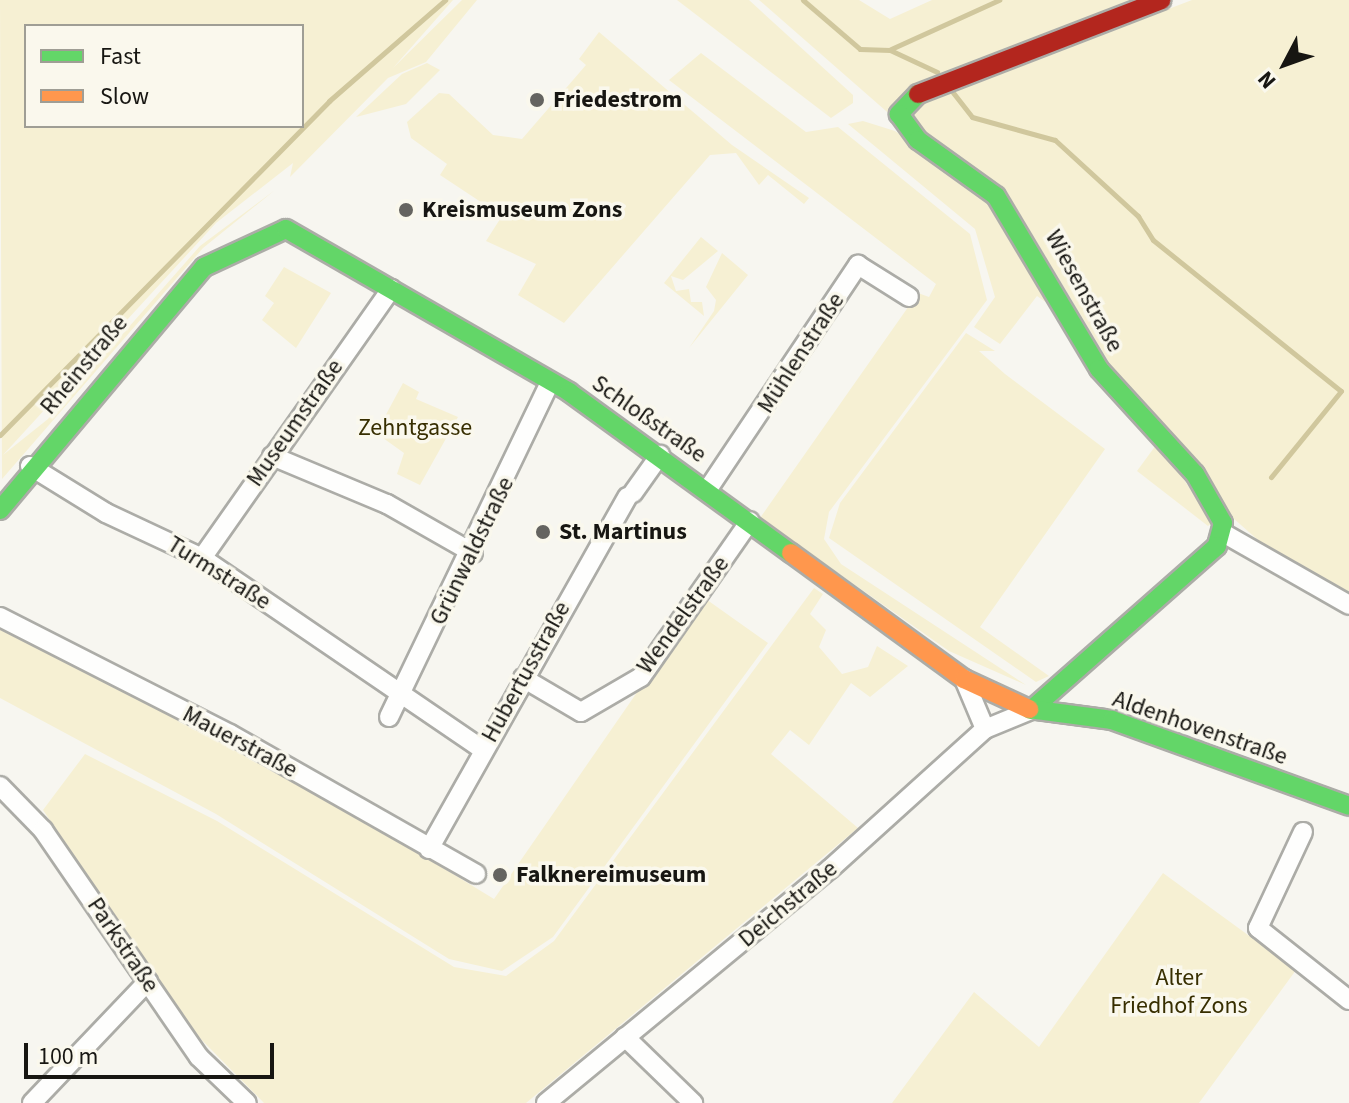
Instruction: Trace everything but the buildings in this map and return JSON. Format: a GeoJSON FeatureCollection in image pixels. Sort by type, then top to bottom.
{"type":"FeatureCollection","features":[{"type":"Feature","properties":{"kind":"street","name":"Wiesenstraße"},"geometry":{"type":"LineString","coordinates":[[1161,0],[934,86],[904,102],[899,114],[910,134],[996,196],[1022,229],[1079,340],[1195,474],[1223,533]]}},
{"type":"Feature","properties":{"kind":"street","name":"Schloßstraße"},"geometry":{"type":"LineString","coordinates":[[214,260],[286,229],[550,383],[708,489],[964,679],[1031,710]]}},
{"type":"Feature","properties":{"kind":"street","name":"Rheinstraße"},"geometry":{"type":"LineString","coordinates":[[0,510],[30,466],[214,260]]}},
{"type":"Feature","properties":{"kind":"street","name":"Mühlenstraße"},"geometry":{"type":"LineString","coordinates":[[708,489],[858,265],[909,297]]}},
{"type":"Feature","properties":{"kind":"street","name":"Museumstraße"},"geometry":{"type":"LineString","coordinates":[[202,558],[391,289]]}},
{"type":"Feature","properties":{"kind":"street","name":"Grünwaldstraße"},"geometry":{"type":"LineString","coordinates":[[389,717],[473,553],[550,383]]}},
{"type":"Feature","properties":{"kind":"street","name":"Hubertusstraße"},"geometry":{"type":"LineString","coordinates":[[429,849],[559,611],[630,495],[660,455]]}},
{"type":"Feature","properties":{"kind":"street"},"geometry":{"type":"LineString","coordinates":[[272,456],[387,504],[473,553]]}},
{"type":"Feature","properties":{"kind":"street","name":"Turmstraße"},"geometry":{"type":"LineString","coordinates":[[30,466],[106,513],[202,558],[483,750]]}},
{"type":"Feature","properties":{"kind":"street","name":"Wendelstraße"},"geometry":{"type":"LineString","coordinates":[[523,678],[581,712],[641,677],[750,521]]}},
{"type":"Feature","properties":{"kind":"street"},"geometry":{"type":"LineString","coordinates":[[1031,710],[1197,565],[1223,533],[1349,605]]}},
{"type":"Feature","properties":{"kind":"street","name":"Mauerstraße"},"geometry":{"type":"LineString","coordinates":[[0,617],[230,734],[476,874]]}},
{"type":"Feature","properties":{"kind":"street"},"geometry":{"type":"LineString","coordinates":[[964,679],[985,729]]}},
{"type":"Feature","properties":{"kind":"street","name":"Deichstraße"},"geometry":{"type":"LineString","coordinates":[[546,1103],[985,729],[1031,710]]}},
{"type":"Feature","properties":{"kind":"street","name":"Aldenhovenstraße"},"geometry":{"type":"LineString","coordinates":[[1031,710],[1112,720],[1349,806]]}},
{"type":"Feature","properties":{"kind":"street","name":"Parkstraße"},"geometry":{"type":"LineString","coordinates":[[0,786],[43,830],[199,1057],[247,1103]]}},
{"type":"Feature","properties":{"kind":"street"},"geometry":{"type":"LineString","coordinates":[[1303,832],[1258,928],[1349,1000]]}},
{"type":"Feature","properties":{"kind":"street"},"geometry":{"type":"LineString","coordinates":[[32,1103],[148,981]]}},
{"type":"Feature","properties":{"kind":"street"},"geometry":{"type":"LineString","coordinates":[[625,1037],[693,1103]]}},
{"type":"Feature","properties":{"kind":"green space"},"geometry":{"type":"Polygon","coordinates":[[[0,0],[453,0],[393,68],[462,0],[477,0],[426,62],[388,78],[290,177],[293,163],[216,223],[3,455],[48,419],[200,246],[275,190],[203,248],[2,479],[0,0]]]}},
{"type":"Feature","properties":{"kind":"green space"},"geometry":{"type":"Polygon","coordinates":[[[677,0],[749,0],[853,95],[853,103],[831,118],[677,0]]]}},
{"type":"Feature","properties":{"kind":"green space"},"geometry":{"type":"Polygon","coordinates":[[[759,0],[859,0],[890,19],[932,0],[1136,0],[960,89],[1192,0],[1349,0],[1349,598],[1266,547],[1233,518],[1121,382],[1038,244],[759,0]]]}},
{"type":"Feature","properties":{"kind":"green space"},"geometry":{"type":"Polygon","coordinates":[[[599,32],[732,145],[809,198],[804,204],[768,175],[759,185],[736,153],[710,155],[564,323],[518,295],[536,264],[486,241],[502,216],[440,175],[447,164],[411,138],[407,122],[439,93],[449,94],[493,135],[522,139],[586,65],[579,59],[599,32]]]}},
{"type":"Feature","properties":{"kind":"green space"},"geometry":{"type":"Polygon","coordinates":[[[701,53],[806,132],[838,127],[970,234],[987,300],[829,512],[824,539],[841,564],[1026,685],[949,651],[760,518],[918,293],[929,297],[936,284],[669,80],[701,53]]]}},
{"type":"Feature","properties":{"kind":"green space"},"geometry":{"type":"Polygon","coordinates":[[[427,63],[440,70],[406,104],[356,117],[402,74],[427,63]]]}},
{"type":"Feature","properties":{"kind":"green space"},"geometry":{"type":"Polygon","coordinates":[[[863,121],[895,131],[984,193],[1047,303],[1037,296],[1000,344],[974,327],[995,297],[975,229],[848,124],[863,121]]]}},
{"type":"Feature","properties":{"kind":"green space"},"geometry":{"type":"Polygon","coordinates":[[[701,237],[718,251],[683,280],[671,276],[676,291],[689,289],[691,302],[702,302],[704,316],[664,283],[701,237]]]}},
{"type":"Feature","properties":{"kind":"green space"},"geometry":{"type":"Polygon","coordinates":[[[722,253],[748,275],[689,348],[714,311],[716,300],[706,287],[722,253]]]}},
{"type":"Feature","properties":{"kind":"green space"},"geometry":{"type":"Polygon","coordinates":[[[284,267],[331,293],[296,348],[262,320],[274,303],[265,296],[284,267]]]}},
{"type":"Feature","properties":{"kind":"green space"},"geometry":{"type":"Polygon","coordinates":[[[966,333],[995,351],[979,351],[1005,374],[1105,449],[980,627],[1049,676],[1036,682],[829,538],[840,503],[966,333]]]}},
{"type":"Feature","properties":{"kind":"green space","name":"Zehntgasse"},"geometry":{"type":"Polygon","coordinates":[[[403,383],[419,392],[416,399],[458,417],[420,485],[397,474],[404,453],[376,433],[403,383]]]}},
{"type":"Feature","properties":{"kind":"green space"},"geometry":{"type":"Polygon","coordinates":[[[1159,441],[1212,523],[1208,526],[1137,471],[1159,441]]]}},
{"type":"Feature","properties":{"kind":"green space"},"geometry":{"type":"Polygon","coordinates":[[[814,588],[823,594],[810,614],[826,630],[819,647],[842,674],[868,667],[877,646],[908,666],[870,697],[851,683],[809,745],[790,730],[771,754],[858,828],[526,1103],[264,1103],[187,1025],[43,810],[85,754],[217,821],[454,967],[506,976],[554,941],[814,588]]]}},
{"type":"Feature","properties":{"kind":"green space"},"geometry":{"type":"Polygon","coordinates":[[[703,597],[768,643],[553,937],[502,971],[449,959],[216,814],[0,698],[0,624],[333,801],[494,899],[703,597]]]}},
{"type":"Feature","properties":{"kind":"green space","name":"Alter Friedhof Zons"},"geometry":{"type":"Polygon","coordinates":[[[1163,873],[1296,970],[1199,1103],[892,1103],[974,992],[1039,1047],[1163,873]]]}},
{"type":"Feature","properties":{"kind":"waterway"},"geometry":{"type":"LineString","coordinates":[[304,126],[445,0]]}},
{"type":"Feature","properties":{"kind":"waterway"},"geometry":{"type":"LineString","coordinates":[[803,0],[860,49],[890,50],[937,72]]}},
{"type":"Feature","properties":{"kind":"waterway"},"geometry":{"type":"LineString","coordinates":[[891,49],[999,0]]}},
{"type":"Feature","properties":{"kind":"waterway"},"geometry":{"type":"LineString","coordinates":[[951,90],[972,117],[1055,140],[1138,216],[1153,240],[1341,391],[1271,477]]}},
{"type":"Feature","properties":{"kind":"waterway"},"geometry":{"type":"LineString","coordinates":[[0,435],[302,128]]}},
{"type":"Feature","properties":{"kind":"traffic: fast"},"geometry":{"type":"LineString","coordinates":[[918,94],[899,114],[918,140],[996,196],[1099,369],[1195,474],[1223,523],[1217,546],[1031,710]]}},
{"type":"Feature","properties":{"kind":"traffic: fast"},"geometry":{"type":"LineString","coordinates":[[0,510],[204,267],[286,229],[569,392],[791,553]]}},
{"type":"Feature","properties":{"kind":"traffic: fast"},"geometry":{"type":"LineString","coordinates":[[1029,709],[1112,720],[1349,806]]}},
{"type":"Feature","properties":{"kind":"traffic: slow"},"geometry":{"type":"LineString","coordinates":[[791,553],[964,679],[1029,709]]}},
{"type":"Feature","properties":{"kind":"traffic: jam"},"geometry":{"type":"LineString","coordinates":[[918,94],[1161,0]]}},
{"type":"Feature","properties":{"kind":"place","name":"Friedestrom"},"geometry":{"type":"Point","coordinates":[537,100]}},
{"type":"Feature","properties":{"kind":"place","name":"Kreismuseum Zons"},"geometry":{"type":"Point","coordinates":[406,210]}},
{"type":"Feature","properties":{"kind":"place","name":"St. Martinus"},"geometry":{"type":"Point","coordinates":[543,532]}},
{"type":"Feature","properties":{"kind":"place","name":"Falknereimuseum"},"geometry":{"type":"Point","coordinates":[500,875]}}]}
